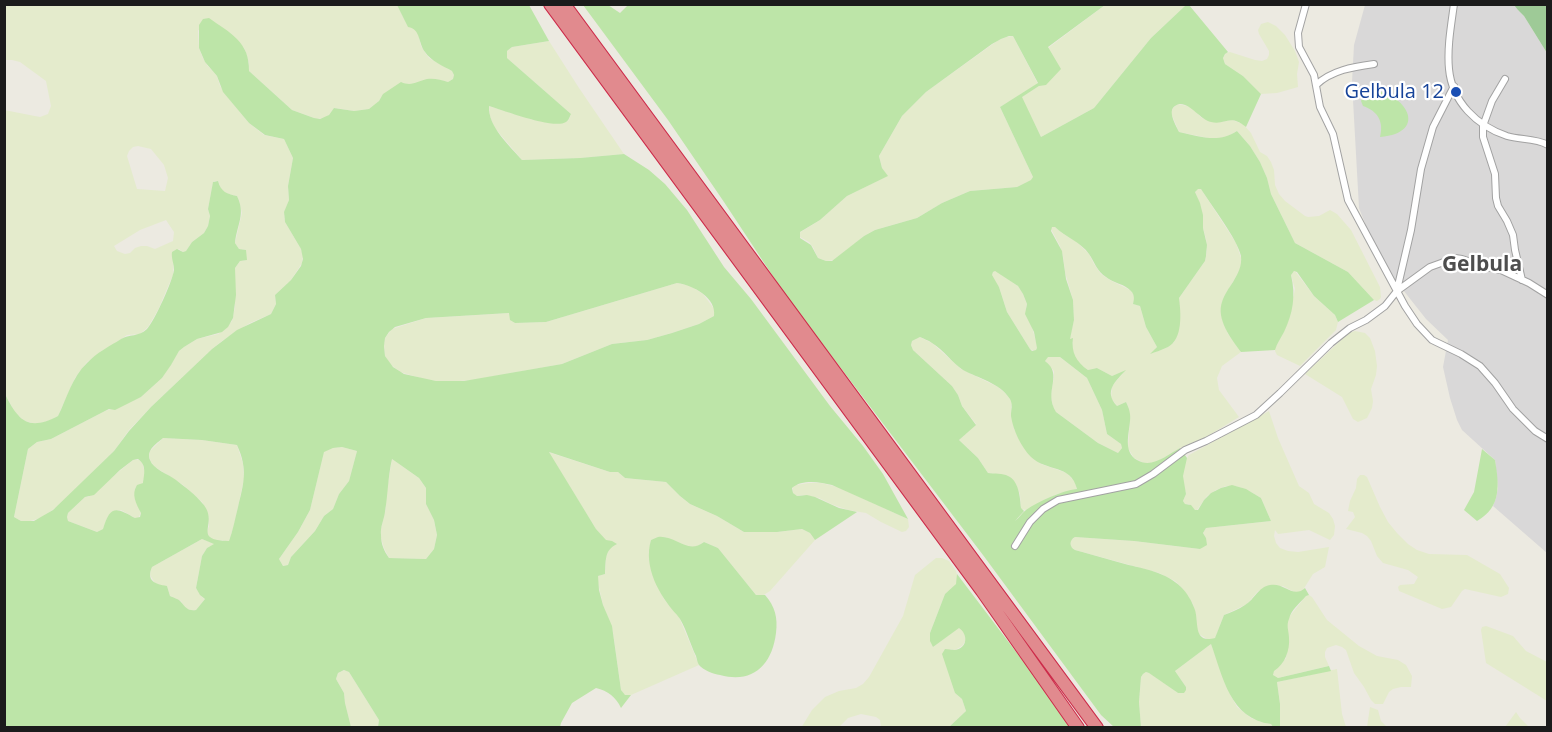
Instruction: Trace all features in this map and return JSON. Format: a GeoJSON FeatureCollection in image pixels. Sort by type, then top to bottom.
{"type":"FeatureCollection","features":[{"type":"Feature","properties":{"kind":"highway"},"geometry":{"type":"LineString","coordinates":[[550,4],[982,591],[1078,728]]}},
{"type":"Feature","properties":{"kind":"highway"},"geometry":{"type":"LineString","coordinates":[[564,4],[1097,728]]}},
{"type":"Feature","properties":{"kind":"street"},"geometry":{"type":"LineString","coordinates":[[1306,4],[1298,33],[1299,47],[1314,75],[1320,106],[1333,134],[1348,200],[1397,291],[1417,324],[1432,340],[1480,366],[1513,409],[1535,431],[1548,439]]}},
{"type":"Feature","properties":{"kind":"street"},"geometry":{"type":"LineString","coordinates":[[1454,4],[1449,71],[1456,92],[1467,111],[1483,126],[1508,136],[1548,145]]}},
{"type":"Feature","properties":{"kind":"street"},"geometry":{"type":"LineString","coordinates":[[1316,85],[1323,79],[1346,69],[1374,64]]}},
{"type":"Feature","properties":{"kind":"street"},"geometry":{"type":"LineString","coordinates":[[1505,79],[1492,101],[1483,126],[1495,174],[1498,206],[1513,235],[1522,280]]}},
{"type":"Feature","properties":{"kind":"street"},"geometry":{"type":"LineString","coordinates":[[1397,291],[1433,127],[1454,86]]}},
{"type":"Feature","properties":{"kind":"street"},"geometry":{"type":"LineString","coordinates":[[1015,546],[1030,522],[1042,509],[1058,500],[1136,484],[1185,450],[1256,414],[1331,343],[1385,306],[1397,291],[1431,267],[1455,258],[1501,270],[1548,295]]}},
{"type":"Feature","properties":{"kind":"shaded area"},"geometry":{"type":"Polygon","coordinates":[[[1514,4],[1547,53],[1547,553],[1493,506],[1498,488],[1495,460],[1462,430],[1457,420],[1443,367],[1448,340],[1426,319],[1396,281],[1371,238],[1359,208],[1352,82],[1354,45],[1365,5],[1514,4]]]}},
{"type":"Feature","properties":{"kind":"green space"},"geometry":{"type":"Polygon","coordinates":[[[629,4],[1105,5],[1048,47],[1061,69],[1046,85],[1039,86],[1022,97],[1041,137],[1094,108],[1151,38],[1186,5],[1189,5],[1228,52],[1223,58],[1225,64],[1243,76],[1261,94],[1246,127],[1231,120],[1211,122],[1184,104],[1179,104],[1172,111],[1179,132],[1216,138],[1237,131],[1260,162],[1271,194],[1295,243],[1348,272],[1374,300],[1338,322],[1335,315],[1314,296],[1294,271],[1291,275],[1293,297],[1291,311],[1275,350],[1241,352],[1223,322],[1221,308],[1224,297],[1239,270],[1241,256],[1224,222],[1201,189],[1198,189],[1195,192],[1203,215],[1207,245],[1205,261],[1179,298],[1179,332],[1176,338],[1168,347],[1150,354],[1157,347],[1146,327],[1140,306],[1133,304],[1132,293],[1126,287],[1103,275],[1086,250],[1052,227],[1051,231],[1062,251],[1066,279],[1073,300],[1074,320],[1070,339],[1073,338],[1075,356],[1088,370],[1097,368],[1112,376],[1126,370],[1112,386],[1111,396],[1117,406],[1126,402],[1129,409],[1128,448],[1133,457],[1143,462],[1154,462],[1180,448],[1187,458],[1183,476],[1185,504],[1198,510],[1211,493],[1232,485],[1246,489],[1261,498],[1271,521],[1206,528],[1203,533],[1207,545],[1200,549],[1075,537],[1070,544],[1075,550],[1154,572],[1175,582],[1192,603],[1200,635],[1208,639],[1215,638],[1224,615],[1245,605],[1266,586],[1280,586],[1296,592],[1305,588],[1309,595],[1290,616],[1288,652],[1273,675],[1278,678],[1329,666],[1331,671],[1277,682],[1280,727],[1273,727],[1271,724],[1257,720],[1237,705],[1224,682],[1211,644],[1175,671],[1186,687],[1184,693],[1178,693],[1149,673],[1143,674],[1139,702],[1141,727],[1114,727],[1101,715],[983,555],[786,296],[668,120],[583,5],[608,5],[620,13],[629,4]],[[1013,36],[1001,39],[926,92],[902,116],[879,156],[882,168],[888,176],[847,196],[820,220],[800,232],[800,238],[811,245],[818,258],[832,261],[875,230],[917,218],[942,203],[970,191],[1017,187],[1031,180],[1033,177],[1000,107],[1038,83],[1013,36]],[[995,271],[992,275],[999,287],[1007,312],[1030,349],[1036,350],[1034,332],[1025,314],[1027,304],[1023,294],[1018,286],[995,271]],[[920,337],[912,341],[913,350],[952,386],[962,406],[976,425],[959,440],[978,458],[988,473],[1006,475],[1015,482],[1021,508],[1024,511],[1015,521],[1037,503],[1057,494],[1077,489],[1070,476],[1037,462],[1027,453],[1014,427],[1011,416],[1012,405],[1006,393],[963,370],[929,341],[920,337]],[[1048,357],[1045,361],[1053,372],[1051,397],[1056,412],[1098,443],[1118,453],[1122,448],[1121,444],[1107,434],[1102,410],[1087,378],[1060,357],[1048,357]]]}},
{"type":"Feature","properties":{"kind":"green space"},"geometry":{"type":"Polygon","coordinates":[[[5,5],[397,5],[408,26],[418,33],[421,46],[429,58],[452,71],[454,75],[453,79],[448,82],[430,79],[410,85],[401,83],[369,109],[354,111],[335,108],[327,117],[317,119],[292,110],[249,71],[249,62],[244,48],[198,30],[199,48],[203,58],[217,76],[226,95],[249,123],[264,135],[284,139],[293,158],[288,186],[289,200],[284,214],[285,222],[301,249],[302,263],[291,280],[275,295],[276,304],[271,314],[250,323],[212,349],[151,407],[129,430],[114,451],[58,506],[41,518],[30,521],[21,521],[14,517],[28,449],[37,442],[51,439],[105,411],[141,397],[162,378],[179,351],[197,339],[218,334],[225,329],[232,321],[235,307],[235,268],[240,261],[246,260],[246,250],[239,249],[235,243],[242,213],[239,200],[237,196],[225,193],[218,181],[214,181],[208,209],[210,216],[208,226],[186,251],[179,249],[174,251],[173,275],[148,327],[140,334],[127,335],[87,362],[75,378],[58,416],[36,424],[25,421],[16,414],[5,394],[4,110],[40,117],[48,114],[51,106],[46,81],[20,62],[5,60],[5,5]],[[133,147],[127,156],[137,189],[165,191],[168,178],[164,165],[151,149],[133,147]],[[166,220],[140,230],[114,246],[117,251],[125,254],[141,246],[155,249],[173,241],[174,232],[166,220]]]}},
{"type":"Feature","properties":{"kind":"green space"},"geometry":{"type":"Polygon","coordinates":[[[397,5],[529,5],[549,41],[512,47],[507,51],[507,58],[571,114],[566,122],[560,124],[528,118],[489,106],[492,121],[500,135],[522,160],[624,154],[649,170],[665,184],[687,210],[724,267],[863,446],[883,474],[908,519],[832,485],[806,482],[792,488],[793,493],[797,496],[815,497],[839,508],[857,512],[815,540],[810,533],[802,529],[744,532],[690,504],[666,482],[625,478],[618,472],[610,472],[549,452],[596,529],[606,540],[617,544],[608,553],[605,574],[598,576],[603,605],[612,626],[621,690],[625,695],[631,695],[621,708],[611,695],[596,688],[572,703],[560,727],[378,727],[379,720],[349,672],[344,670],[338,673],[336,679],[344,693],[351,727],[5,727],[5,394],[15,411],[25,421],[39,423],[58,416],[74,381],[91,359],[121,339],[144,332],[150,325],[173,275],[172,252],[177,249],[186,251],[208,226],[210,216],[208,209],[213,182],[218,181],[225,192],[237,196],[241,214],[235,243],[239,249],[246,250],[247,260],[240,261],[235,268],[236,295],[233,318],[228,327],[222,332],[197,339],[179,351],[162,378],[141,397],[115,410],[109,409],[51,439],[37,442],[28,449],[14,517],[21,521],[34,521],[53,510],[114,451],[151,407],[212,349],[237,330],[271,314],[276,304],[275,295],[291,280],[303,259],[301,249],[285,222],[284,212],[289,200],[288,186],[293,158],[284,139],[265,135],[249,123],[223,92],[217,76],[205,62],[199,48],[199,25],[203,19],[209,18],[231,34],[242,45],[246,53],[249,71],[292,110],[320,119],[329,115],[334,108],[354,111],[369,109],[379,101],[383,94],[401,82],[411,84],[438,79],[448,82],[453,79],[452,71],[428,55],[415,30],[408,27],[397,5]],[[677,283],[546,322],[515,323],[510,320],[509,313],[426,318],[395,327],[389,332],[385,338],[385,356],[393,367],[404,374],[436,381],[464,381],[562,364],[612,344],[647,340],[672,333],[714,316],[714,309],[703,294],[690,286],[677,283]],[[163,438],[152,448],[149,456],[157,469],[187,488],[203,504],[209,518],[208,534],[211,538],[229,541],[244,476],[243,461],[237,445],[163,438]],[[342,447],[324,452],[310,510],[279,559],[283,566],[288,565],[291,557],[315,531],[324,516],[333,509],[339,494],[349,481],[357,451],[342,447]],[[138,459],[133,460],[94,495],[85,497],[68,513],[68,521],[97,532],[103,529],[108,516],[114,510],[135,518],[140,517],[141,513],[134,492],[137,485],[143,483],[143,464],[138,459]],[[392,459],[381,532],[384,550],[389,558],[426,559],[434,549],[437,535],[434,520],[426,504],[426,488],[419,478],[392,459]],[[202,539],[152,567],[150,572],[153,581],[167,586],[170,596],[179,600],[187,609],[196,610],[205,599],[196,588],[202,556],[207,548],[214,544],[202,539]]]}},
{"type":"Feature","properties":{"kind":"green space"},"geometry":{"type":"Polygon","coordinates":[[[1105,5],[1186,5],[1151,38],[1094,108],[1041,137],[1021,97],[1039,86],[1048,48],[1105,5]]]}},
{"type":"Feature","properties":{"kind":"green space"},"geometry":{"type":"Polygon","coordinates":[[[1514,5],[1547,5],[1547,53],[1524,16],[1514,5]]]}},
{"type":"Feature","properties":{"kind":"green space"},"geometry":{"type":"Polygon","coordinates":[[[1268,22],[1285,35],[1295,51],[1299,62],[1298,87],[1277,93],[1261,94],[1243,76],[1225,64],[1223,58],[1226,53],[1230,52],[1255,60],[1267,59],[1269,51],[1258,30],[1261,24],[1268,22]]]}},
{"type":"Feature","properties":{"kind":"green space"},"geometry":{"type":"Polygon","coordinates":[[[1013,36],[1038,84],[1000,107],[1033,177],[1032,180],[1017,187],[970,191],[942,203],[917,218],[875,230],[835,260],[826,261],[818,258],[813,247],[800,237],[799,233],[820,220],[847,196],[887,176],[879,156],[902,116],[926,92],[997,41],[1013,36]]]}},
{"type":"Feature","properties":{"kind":"green space"},"geometry":{"type":"Polygon","coordinates":[[[549,41],[624,154],[522,160],[494,127],[489,106],[534,120],[550,123],[568,121],[571,114],[507,58],[507,51],[512,47],[549,41]]]}},
{"type":"Feature","properties":{"kind":"green space"},"geometry":{"type":"Polygon","coordinates":[[[1370,90],[1383,92],[1402,105],[1407,113],[1408,121],[1405,128],[1395,134],[1380,137],[1379,118],[1373,111],[1363,106],[1361,101],[1364,94],[1370,90]]]}},
{"type":"Feature","properties":{"kind":"green space"},"geometry":{"type":"Polygon","coordinates":[[[1178,104],[1191,107],[1202,118],[1220,122],[1232,120],[1243,124],[1251,133],[1260,152],[1271,162],[1275,185],[1285,201],[1308,217],[1319,216],[1330,210],[1337,214],[1351,230],[1380,287],[1380,299],[1374,300],[1348,272],[1295,243],[1271,194],[1260,162],[1237,131],[1227,137],[1213,139],[1179,132],[1171,113],[1178,104]]]}},
{"type":"Feature","properties":{"kind":"green space"},"geometry":{"type":"Polygon","coordinates":[[[1201,189],[1236,243],[1241,258],[1241,268],[1224,297],[1221,308],[1228,334],[1241,352],[1222,366],[1217,378],[1219,390],[1239,417],[1203,439],[1180,448],[1155,463],[1144,463],[1134,458],[1128,448],[1130,418],[1126,402],[1117,406],[1111,398],[1112,386],[1125,371],[1112,376],[1097,368],[1088,370],[1075,359],[1072,348],[1073,339],[1069,340],[1074,320],[1073,300],[1060,246],[1051,229],[1055,227],[1076,241],[1089,254],[1101,274],[1132,291],[1135,298],[1133,304],[1140,306],[1146,327],[1157,347],[1152,353],[1174,342],[1180,319],[1179,298],[1205,261],[1206,239],[1201,208],[1195,192],[1201,189]]]}},
{"type":"Feature","properties":{"kind":"green space"},"geometry":{"type":"Polygon","coordinates":[[[994,271],[1018,286],[1022,292],[1038,348],[1035,351],[1030,349],[1007,312],[999,287],[992,277],[994,271]]]}},
{"type":"Feature","properties":{"kind":"green space"},"geometry":{"type":"Polygon","coordinates":[[[1295,271],[1314,296],[1335,315],[1338,322],[1336,330],[1300,366],[1277,355],[1275,351],[1290,315],[1295,289],[1291,275],[1295,271]]]}},
{"type":"Feature","properties":{"kind":"green space"},"geometry":{"type":"Polygon","coordinates":[[[677,283],[691,286],[703,294],[715,310],[714,316],[699,324],[647,340],[612,344],[562,364],[473,380],[445,382],[427,380],[400,372],[390,364],[385,356],[385,338],[392,329],[426,318],[510,313],[515,323],[546,322],[677,283]]]}},
{"type":"Feature","properties":{"kind":"green space"},"geometry":{"type":"Polygon","coordinates":[[[1355,331],[1365,333],[1370,338],[1377,366],[1371,389],[1372,408],[1367,418],[1358,422],[1353,419],[1342,397],[1305,374],[1349,333],[1355,331]]]}},
{"type":"Feature","properties":{"kind":"green space"},"geometry":{"type":"Polygon","coordinates":[[[920,337],[932,343],[961,369],[998,387],[1006,394],[1012,401],[1014,429],[1025,449],[1041,464],[1067,473],[1075,482],[1077,490],[1057,494],[1027,510],[1021,509],[1020,494],[1016,485],[1002,475],[988,473],[978,458],[959,440],[976,424],[962,406],[952,386],[913,350],[912,341],[920,337]]]}},
{"type":"Feature","properties":{"kind":"green space"},"geometry":{"type":"Polygon","coordinates":[[[1047,357],[1060,357],[1087,378],[1102,410],[1107,434],[1121,444],[1122,448],[1118,453],[1098,443],[1056,412],[1051,397],[1054,371],[1045,361],[1047,357]]]}},
{"type":"Feature","properties":{"kind":"green space"},"geometry":{"type":"Polygon","coordinates":[[[1269,411],[1299,486],[1309,493],[1314,504],[1329,513],[1335,526],[1334,535],[1330,540],[1309,530],[1278,534],[1275,530],[1276,543],[1280,548],[1288,551],[1298,552],[1329,547],[1325,567],[1313,574],[1303,590],[1294,592],[1283,586],[1258,591],[1247,604],[1224,615],[1215,639],[1209,640],[1199,634],[1193,604],[1175,581],[1159,573],[1071,547],[1070,541],[1075,537],[1200,549],[1206,538],[1203,533],[1206,528],[1271,521],[1261,498],[1236,486],[1226,486],[1216,490],[1207,496],[1197,510],[1183,501],[1186,494],[1183,471],[1189,455],[1269,411]]]}},
{"type":"Feature","properties":{"kind":"green space"},"geometry":{"type":"Polygon","coordinates":[[[163,438],[237,445],[243,464],[244,479],[229,541],[210,538],[207,532],[208,514],[202,502],[151,462],[150,451],[163,438]]]}},
{"type":"Feature","properties":{"kind":"green space"},"geometry":{"type":"Polygon","coordinates":[[[342,447],[357,451],[349,481],[339,494],[333,509],[324,516],[315,531],[291,557],[288,565],[283,566],[279,559],[310,510],[324,451],[342,447]]]}},
{"type":"Feature","properties":{"kind":"green space"},"geometry":{"type":"Polygon","coordinates":[[[1482,449],[1495,460],[1498,486],[1491,509],[1477,521],[1464,510],[1474,492],[1482,449]]]}},
{"type":"Feature","properties":{"kind":"green space"},"geometry":{"type":"Polygon","coordinates":[[[548,452],[610,472],[618,472],[625,478],[666,482],[690,504],[744,532],[802,529],[810,533],[815,540],[770,591],[762,596],[756,595],[718,548],[704,542],[691,548],[665,537],[651,540],[649,558],[654,578],[664,599],[679,617],[699,665],[627,696],[621,690],[613,632],[598,583],[598,576],[605,574],[608,552],[616,544],[606,541],[596,529],[548,452]]]}},
{"type":"Feature","properties":{"kind":"green space"},"geometry":{"type":"Polygon","coordinates":[[[392,459],[419,478],[426,488],[426,504],[434,520],[437,535],[434,549],[426,559],[389,558],[384,548],[381,529],[392,459]]]}},
{"type":"Feature","properties":{"kind":"green space"},"geometry":{"type":"Polygon","coordinates":[[[133,460],[142,462],[145,473],[143,483],[135,488],[135,499],[141,513],[138,518],[121,510],[114,511],[108,516],[103,529],[97,532],[68,521],[68,513],[85,497],[88,497],[133,460]]]}},
{"type":"Feature","properties":{"kind":"green space"},"geometry":{"type":"Polygon","coordinates":[[[1360,475],[1367,477],[1388,522],[1408,544],[1429,554],[1467,555],[1500,574],[1509,588],[1508,594],[1501,597],[1465,589],[1451,607],[1442,609],[1399,591],[1400,585],[1414,584],[1418,577],[1408,570],[1383,563],[1367,536],[1346,529],[1355,517],[1353,512],[1348,511],[1360,475]]]}},
{"type":"Feature","properties":{"kind":"green space"},"geometry":{"type":"Polygon","coordinates":[[[809,483],[838,487],[908,519],[909,527],[902,532],[866,513],[848,510],[819,498],[796,496],[793,493],[793,487],[796,485],[809,483]]]}},
{"type":"Feature","properties":{"kind":"green space"},"geometry":{"type":"Polygon","coordinates":[[[658,537],[687,546],[704,542],[718,548],[756,595],[765,595],[775,612],[777,622],[774,644],[765,663],[759,669],[742,677],[732,677],[711,673],[699,665],[680,619],[664,599],[654,580],[649,550],[651,540],[658,537]]]}},
{"type":"Feature","properties":{"kind":"green space"},"geometry":{"type":"Polygon","coordinates":[[[202,539],[215,544],[207,548],[202,556],[196,588],[205,599],[196,610],[190,610],[185,608],[181,601],[170,596],[167,586],[155,583],[150,575],[152,567],[202,539]]]}},
{"type":"Feature","properties":{"kind":"green space"},"geometry":{"type":"Polygon","coordinates":[[[936,558],[949,561],[958,578],[955,587],[945,594],[930,633],[930,639],[933,647],[959,627],[965,632],[966,640],[962,646],[955,650],[950,649],[955,693],[962,699],[966,711],[949,727],[881,727],[880,720],[876,717],[861,714],[848,718],[839,727],[801,728],[812,710],[825,697],[839,691],[856,688],[869,677],[903,616],[915,575],[936,558]]]}},
{"type":"Feature","properties":{"kind":"green space"},"geometry":{"type":"Polygon","coordinates":[[[957,574],[1073,727],[949,727],[966,711],[962,699],[955,693],[942,654],[945,649],[955,650],[962,647],[965,637],[959,628],[933,647],[930,633],[945,594],[956,584],[957,574]]]}},
{"type":"Feature","properties":{"kind":"green space"},"geometry":{"type":"Polygon","coordinates":[[[1309,595],[1327,620],[1359,646],[1377,656],[1398,660],[1406,665],[1412,676],[1411,687],[1393,689],[1383,704],[1375,704],[1354,673],[1346,650],[1336,645],[1327,648],[1325,652],[1329,666],[1274,677],[1274,670],[1286,658],[1289,617],[1309,595]]]}},
{"type":"Feature","properties":{"kind":"green space"},"geometry":{"type":"Polygon","coordinates":[[[1486,626],[1513,636],[1526,651],[1547,662],[1547,701],[1486,663],[1481,630],[1486,626]]]}},
{"type":"Feature","properties":{"kind":"green space"},"geometry":{"type":"Polygon","coordinates":[[[1211,644],[1237,707],[1251,718],[1271,724],[1273,727],[1141,728],[1139,702],[1143,674],[1150,673],[1178,693],[1186,687],[1175,671],[1211,644]]]}},
{"type":"Feature","properties":{"kind":"green space"},"geometry":{"type":"Polygon","coordinates":[[[1337,669],[1342,714],[1346,727],[1280,727],[1277,682],[1337,669]]]}},
{"type":"Feature","properties":{"kind":"green space"},"geometry":{"type":"Polygon","coordinates":[[[345,670],[349,672],[379,720],[378,727],[351,727],[344,693],[336,679],[338,673],[345,670]]]}},
{"type":"Feature","properties":{"kind":"green space"},"geometry":{"type":"Polygon","coordinates":[[[1370,707],[1378,710],[1381,721],[1387,727],[1367,727],[1370,707]]]}},
{"type":"Feature","properties":{"kind":"green space"},"geometry":{"type":"Polygon","coordinates":[[[1516,712],[1520,718],[1529,727],[1505,727],[1516,712]]]}},
{"type":"Feature","properties":{"kind":"place","name":"Gelbula 12"},"geometry":{"type":"Point","coordinates":[1456,92]}},
{"type":"Feature","properties":{"kind":"district","name":"Gelbula"},"geometry":{"type":"Point","coordinates":[1482,265]}}]}
